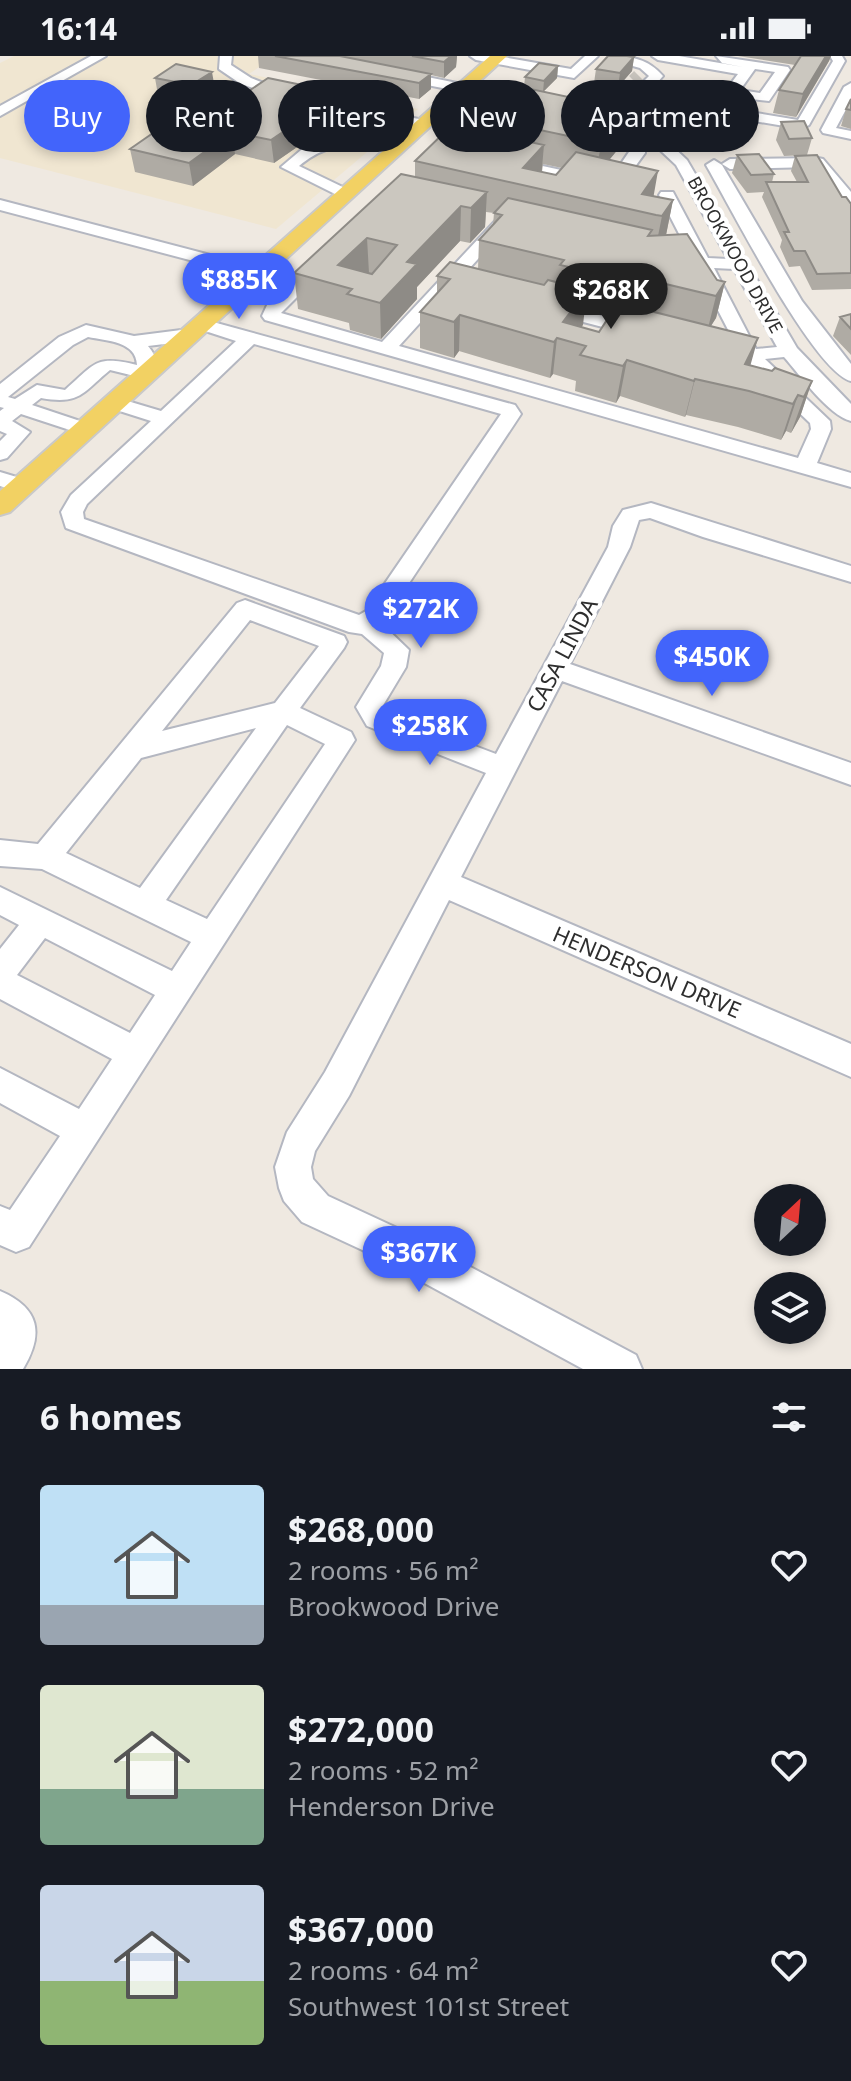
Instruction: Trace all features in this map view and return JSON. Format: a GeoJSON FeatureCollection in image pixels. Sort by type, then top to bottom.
{"type":"FeatureCollection","features":[{"type":"Feature","properties":{"kind":"main road"},"geometry":{"type":"LineString","coordinates":[[414,132],[492,74]]}},
{"type":"Feature","properties":{"kind":"main road"},"geometry":{"type":"LineString","coordinates":[[7,493],[85,429],[392,152]]}},
{"type":"Feature","properties":{"kind":"street"},"geometry":{"type":"LineString","coordinates":[[0,112],[100,56]]}},
{"type":"Feature","properties":{"kind":"street"},"geometry":{"type":"LineString","coordinates":[[226,56],[224,66],[257,92],[278,95]]}},
{"type":"Feature","properties":{"kind":"street"},"geometry":{"type":"LineString","coordinates":[[548,69],[562,56]]}},
{"type":"Feature","properties":{"kind":"street"},"geometry":{"type":"LineString","coordinates":[[385,73],[492,74],[548,69],[569,79],[592,56]]}},
{"type":"Feature","properties":{"kind":"street"},"geometry":{"type":"LineString","coordinates":[[614,56],[638,80]]}},
{"type":"Feature","properties":{"kind":"street"},"geometry":{"type":"LineString","coordinates":[[658,56],[783,70],[764,98],[759,97]]}},
{"type":"Feature","properties":{"kind":"street"},"geometry":{"type":"LineString","coordinates":[[722,56],[749,68]]}},
{"type":"Feature","properties":{"kind":"street"},"geometry":{"type":"LineString","coordinates":[[759,118],[802,125],[839,61],[836,56]]}},
{"type":"Feature","properties":{"kind":"street"},"geometry":{"type":"LineString","coordinates":[[740,80],[749,68]]}},
{"type":"Feature","properties":{"kind":"street"},"geometry":{"type":"LineString","coordinates":[[851,87],[828,130],[851,135]]}},
{"type":"Feature","properties":{"kind":"street"},"geometry":{"type":"LineString","coordinates":[[414,122],[423,124]]}},
{"type":"Feature","properties":{"kind":"street"},"geometry":{"type":"LineString","coordinates":[[307,152],[289,167],[345,194]]}},
{"type":"Feature","properties":{"kind":"street"},"geometry":{"type":"LineString","coordinates":[[613,187],[638,152]]}},
{"type":"Feature","properties":{"kind":"street","name":"BROOKWOOD DRIVE"},"geometry":{"type":"LineString","coordinates":[[668,152],[685,167],[789,351],[822,389],[851,415]]}},
{"type":"Feature","properties":{"kind":"street"},"geometry":{"type":"LineString","coordinates":[[489,159],[613,187],[703,197]]}},
{"type":"Feature","properties":{"kind":"street"},"geometry":{"type":"LineString","coordinates":[[685,167],[818,162],[851,202]]}},
{"type":"Feature","properties":{"kind":"street"},"geometry":{"type":"LineString","coordinates":[[714,165],[791,296],[838,362],[851,375]]}},
{"type":"Feature","properties":{"kind":"street"},"geometry":{"type":"LineString","coordinates":[[651,193],[704,264],[750,355],[820,421],[821,429],[804,468]]}},
{"type":"Feature","properties":{"kind":"street"},"geometry":{"type":"LineString","coordinates":[[0,205],[258,273]]}},
{"type":"Feature","properties":{"kind":"street"},"geometry":{"type":"LineString","coordinates":[[385,350],[502,224]]}},
{"type":"Feature","properties":{"kind":"street"},"geometry":{"type":"LineString","coordinates":[[338,247],[274,307],[271,316],[851,480]]}},
{"type":"Feature","properties":{"kind":"street"},"geometry":{"type":"LineString","coordinates":[[660,260],[740,264]]}},
{"type":"Feature","properties":{"kind":"street"},"geometry":{"type":"LineString","coordinates":[[446,282],[475,289]]}},
{"type":"Feature","properties":{"kind":"street"},"geometry":{"type":"LineString","coordinates":[[533,304],[664,337]]}},
{"type":"Feature","properties":{"kind":"street"},"geometry":{"type":"LineString","coordinates":[[0,453],[20,432],[0,422],[6,400],[66,341],[86,331],[134,342],[195,330],[259,338],[508,409],[511,414],[375,617],[358,626],[74,523],[72,512],[79,500],[249,339]]}},
{"type":"Feature","properties":{"kind":"street"},"geometry":{"type":"LineString","coordinates":[[6,400],[37,391],[65,396],[72,394],[103,366],[110,364],[147,373],[146,355],[134,342]]}},
{"type":"Feature","properties":{"kind":"street"},"geometry":{"type":"LineString","coordinates":[[694,344],[750,355],[789,351]]}},
{"type":"Feature","properties":{"kind":"street"},"geometry":{"type":"LineString","coordinates":[[6,400],[85,429]]}},
{"type":"Feature","properties":{"kind":"street"},"geometry":{"type":"LineString","coordinates":[[114,403],[163,418]]}},
{"type":"Feature","properties":{"kind":"street","name":"CASA LINDA"},"geometry":{"type":"LineString","coordinates":[[622,1369],[384,1241],[315,1209],[297,1188],[293,1167],[299,1144],[337,1084],[556,669],[619,547],[626,521],[635,512],[659,511],[711,532],[851,574]]}},
{"type":"Feature","properties":{"kind":"street"},"geometry":{"type":"LineString","coordinates":[[45,857],[245,609],[335,642],[145,905]]}},
{"type":"Feature","properties":{"kind":"street"},"geometry":{"type":"LineString","coordinates":[[364,622],[397,650],[393,667],[369,707],[376,719],[502,768]]}},
{"type":"Feature","properties":{"kind":"street"},"geometry":{"type":"LineString","coordinates":[[556,669],[851,774]]}},
{"type":"Feature","properties":{"kind":"street"},"geometry":{"type":"LineString","coordinates":[[0,1224],[16,1234],[342,740],[283,711],[132,749]]}},
{"type":"Feature","properties":{"kind":"street"},"geometry":{"type":"LineString","coordinates":[[0,853],[45,857],[212,937]]}},
{"type":"Feature","properties":{"kind":"street","name":"HENDERSON DRIVE"},"geometry":{"type":"LineString","coordinates":[[443,883],[851,1061]]}},
{"type":"Feature","properties":{"kind":"street"},"geometry":{"type":"LineString","coordinates":[[0,900],[177,990]]}},
{"type":"Feature","properties":{"kind":"street"},"geometry":{"type":"LineString","coordinates":[[0,973],[41,920]]}},
{"type":"Feature","properties":{"kind":"street"},"geometry":{"type":"LineString","coordinates":[[0,983],[136,1054]]}},
{"type":"Feature","properties":{"kind":"street"},"geometry":{"type":"LineString","coordinates":[[0,1085],[85,1131]]}},
{"type":"Feature","properties":{"kind":"street"},"geometry":{"type":"LineString","coordinates":[[0,1310],[16,1324],[18,1341],[1,1369]]}},
{"type":"Feature","properties":{"kind":"shaded area"},"geometry":{"type":"Polygon","coordinates":[[[14,56],[275,56],[249,74],[278,80],[278,152],[367,152],[276,229],[0,158],[0,63],[14,56]]]}},
{"type":"Feature","properties":{"kind":"building"},"geometry":{"type":"Polygon","coordinates":[[[275,56],[340,56],[431,74],[419,83],[275,56]]]}},
{"type":"Feature","properties":{"kind":"building"},"geometry":{"type":"Polygon","coordinates":[[[412,56],[451,56],[444,62],[412,56]]]}},
{"type":"Feature","properties":{"kind":"building"},"geometry":{"type":"Polygon","coordinates":[[[608,56],[634,57],[620,73],[596,69],[608,56]]]}},
{"type":"Feature","properties":{"kind":"building"},"geometry":{"type":"Polygon","coordinates":[[[801,56],[826,56],[803,94],[779,90],[801,56]]]}},
{"type":"Feature","properties":{"kind":"building"},"geometry":{"type":"Polygon","coordinates":[[[539,63],[558,66],[545,80],[525,77],[539,63]]]}},
{"type":"Feature","properties":{"kind":"building"},"geometry":{"type":"Polygon","coordinates":[[[176,64],[212,72],[199,80],[155,78],[176,64]]]}},
{"type":"Feature","properties":{"kind":"building"},"geometry":{"type":"Polygon","coordinates":[[[268,78],[278,80],[278,135],[271,140],[262,138],[262,82],[268,78]]]}},
{"type":"Feature","properties":{"kind":"building"},"geometry":{"type":"Polygon","coordinates":[[[545,92],[561,95],[561,134],[545,131],[545,92]]]}},
{"type":"Feature","properties":{"kind":"building"},"geometry":{"type":"Polygon","coordinates":[[[804,121],[812,138],[789,139],[781,122],[804,121]]]}},
{"type":"Feature","properties":{"kind":"building"},"geometry":{"type":"Polygon","coordinates":[[[146,138],[146,152],[204,152],[189,163],[130,149],[146,138]]]}},
{"type":"Feature","properties":{"kind":"building"},"geometry":{"type":"Polygon","coordinates":[[[430,146],[430,152],[538,152],[523,168],[556,175],[576,152],[658,171],[642,194],[673,200],[662,216],[415,161],[430,146]]]}},
{"type":"Feature","properties":{"kind":"building"},"geometry":{"type":"Polygon","coordinates":[[[759,154],[774,174],[751,175],[737,155],[759,154]]]}},
{"type":"Feature","properties":{"kind":"building"},"geometry":{"type":"Polygon","coordinates":[[[817,155],[842,197],[846,197],[851,204],[851,273],[817,274],[805,251],[794,251],[784,232],[789,232],[766,182],[808,182],[795,156],[817,155]]]}},
{"type":"Feature","properties":{"kind":"building"},"geometry":{"type":"Polygon","coordinates":[[[401,174],[487,192],[471,208],[461,206],[407,262],[417,264],[380,303],[347,294],[352,289],[294,273],[401,174]],[[367,238],[338,265],[372,274],[397,245],[367,238]]]}},
{"type":"Feature","properties":{"kind":"building"},"geometry":{"type":"Polygon","coordinates":[[[508,198],[652,230],[648,236],[687,234],[717,280],[725,282],[716,296],[603,269],[599,274],[560,265],[564,260],[479,240],[502,215],[494,213],[508,198]]]}},
{"type":"Feature","properties":{"kind":"building"},"geometry":{"type":"Polygon","coordinates":[[[450,262],[544,285],[548,280],[587,290],[563,322],[599,332],[618,303],[758,338],[745,364],[772,371],[775,368],[812,381],[804,397],[798,395],[793,404],[749,391],[694,381],[627,360],[623,366],[580,355],[586,346],[557,338],[554,342],[460,315],[454,322],[420,312],[450,279],[437,276],[450,262]]]}},
{"type":"Feature","properties":{"kind":"building"},"geometry":{"type":"Polygon","coordinates":[[[851,314],[851,329],[840,317],[851,314]]]}},
{"type":"Feature","properties":{"kind":"tunnel"},"geometry":{"type":"LineString","coordinates":[[635,80],[639,76]]}}]}
